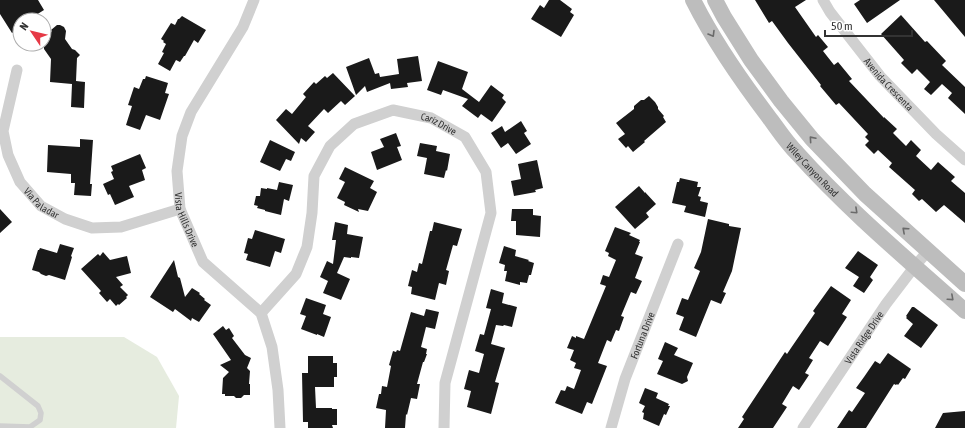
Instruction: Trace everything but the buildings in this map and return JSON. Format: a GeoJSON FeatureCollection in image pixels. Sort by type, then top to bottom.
{"type":"FeatureCollection","features":[{"type":"Feature","properties":{"kind":"main road","name":"Wiley Canyon Road"},"geometry":{"type":"LineString","coordinates":[[693,0],[728,60],[796,152],[834,192],[965,311]]}},
{"type":"Feature","properties":{"kind":"main road","name":"Wiley Canyon Road"},"geometry":{"type":"LineString","coordinates":[[715,0],[751,60],[781,101],[812,139],[865,194],[965,284]]}},
{"type":"Feature","properties":{"kind":"street","name":"Vista Hills Drive"},"geometry":{"type":"LineString","coordinates":[[254,0],[243,26],[191,112],[182,136],[177,172],[180,209],[203,262],[261,312]]}},
{"type":"Feature","properties":{"kind":"street","name":"Avenida Crescenta"},"geometry":{"type":"LineString","coordinates":[[823,0],[830,12],[880,76],[936,134],[965,160]]}},
{"type":"Feature","properties":{"kind":"street","name":"Via Paladar"},"geometry":{"type":"LineString","coordinates":[[17,70],[2,131],[8,155],[20,182],[41,206],[64,219],[92,228],[121,227],[180,209]]}},
{"type":"Feature","properties":{"kind":"street","name":"Cariz Drive"},"geometry":{"type":"LineString","coordinates":[[261,312],[296,274],[307,247],[312,213],[314,176],[330,146],[354,124],[393,110],[432,118],[465,138],[486,172],[491,213],[445,383],[444,428]]}},
{"type":"Feature","properties":{"kind":"street","name":"Fortuna Drive"},"geometry":{"type":"LineString","coordinates":[[611,428],[625,380],[678,244]]}},
{"type":"Feature","properties":{"kind":"street","name":"Vista Ridge Drive"},"geometry":{"type":"LineString","coordinates":[[803,428],[886,304],[928,251]]}},
{"type":"Feature","properties":{"kind":"street"},"geometry":{"type":"LineString","coordinates":[[261,312],[272,347],[278,390],[280,428]]}},
{"type":"Feature","properties":{"kind":"lane"},"geometry":{"type":"LineString","coordinates":[[0,376],[38,406],[42,413],[40,420],[30,427],[0,426]]}},
{"type":"Feature","properties":{"kind":"shaded area"},"geometry":{"type":"Polygon","coordinates":[[[0,337],[124,337],[157,357],[179,396],[176,428],[0,428],[0,337]]]}}]}
